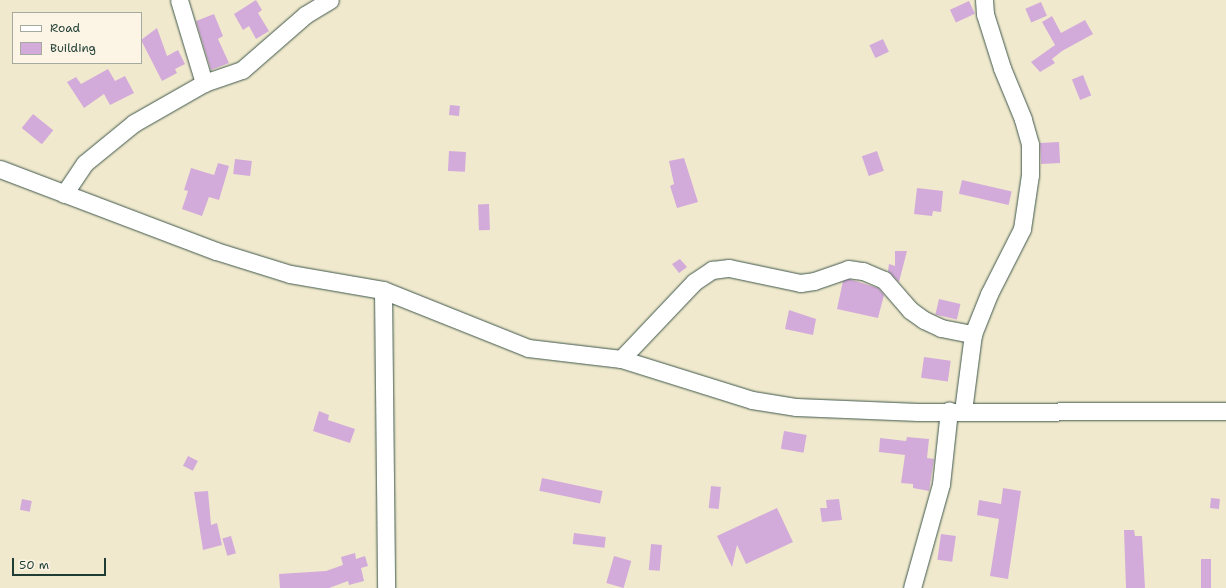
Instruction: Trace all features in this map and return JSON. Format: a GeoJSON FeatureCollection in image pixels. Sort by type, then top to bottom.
{"type":"FeatureCollection","features":[{"type":"Feature","properties":{"kind":"street"},"geometry":{"type":"LineString","coordinates":[[179,0],[204,83]]}},
{"type":"Feature","properties":{"kind":"street"},"geometry":{"type":"LineString","coordinates":[[64,194],[85,163],[116,136],[159,106],[204,83],[242,70],[306,15],[330,0]]}},
{"type":"Feature","properties":{"kind":"street"},"geometry":{"type":"LineString","coordinates":[[912,588],[941,484],[973,334],[988,294],[1022,228],[1030,175],[1030,144],[1023,119],[1002,68],[985,14],[984,0]]}},
{"type":"Feature","properties":{"kind":"street"},"geometry":{"type":"LineString","coordinates":[[0,169],[216,251],[290,274],[383,290],[528,348],[621,359],[752,400],[796,407],[956,411],[1226,411]]}},
{"type":"Feature","properties":{"kind":"street"},"geometry":{"type":"LineString","coordinates":[[621,359],[694,282],[712,270],[729,268],[800,282],[814,281],[848,269],[863,271],[884,280],[910,310],[924,320],[941,328],[973,334]]}},
{"type":"Feature","properties":{"kind":"street"},"geometry":{"type":"LineString","coordinates":[[383,290],[386,588]]}},
{"type":"Feature","properties":{"kind":"building"},"geometry":{"type":"Polygon","coordinates":[[[256,0],[262,10],[258,13],[269,31],[256,39],[249,26],[243,30],[234,14],[256,0]]]}},
{"type":"Feature","properties":{"kind":"building"},"geometry":{"type":"Polygon","coordinates":[[[969,1],[975,14],[956,23],[950,10],[969,1]]]}},
{"type":"Feature","properties":{"kind":"building"},"geometry":{"type":"Polygon","coordinates":[[[1041,2],[1047,16],[1031,22],[1025,9],[1041,2]]]}},
{"type":"Feature","properties":{"kind":"building"},"geometry":{"type":"Polygon","coordinates":[[[214,14],[223,36],[218,39],[229,63],[211,70],[196,21],[214,14]]]}},
{"type":"Feature","properties":{"kind":"building"},"geometry":{"type":"Polygon","coordinates":[[[1052,16],[1061,33],[1085,20],[1093,34],[1062,51],[1052,59],[1055,63],[1040,72],[1031,62],[1055,45],[1042,22],[1052,16]]]}},
{"type":"Feature","properties":{"kind":"building"},"geometry":{"type":"Polygon","coordinates":[[[157,28],[167,56],[178,50],[185,64],[175,69],[177,73],[162,81],[142,39],[157,28]]]}},
{"type":"Feature","properties":{"kind":"building"},"geometry":{"type":"Polygon","coordinates":[[[883,39],[889,52],[875,58],[869,45],[883,39]]]}},
{"type":"Feature","properties":{"kind":"building"},"geometry":{"type":"Polygon","coordinates":[[[108,69],[115,81],[125,76],[134,93],[110,105],[104,94],[84,108],[67,82],[76,77],[81,84],[108,69]]]}},
{"type":"Feature","properties":{"kind":"building"},"geometry":{"type":"Polygon","coordinates":[[[1083,75],[1091,95],[1080,100],[1072,79],[1083,75]]]}},
{"type":"Feature","properties":{"kind":"building"},"geometry":{"type":"Polygon","coordinates":[[[450,105],[460,106],[459,116],[449,115],[450,105]]]}},
{"type":"Feature","properties":{"kind":"building"},"geometry":{"type":"Polygon","coordinates":[[[33,114],[53,130],[42,144],[22,128],[33,114]]]}},
{"type":"Feature","properties":{"kind":"building"},"geometry":{"type":"Polygon","coordinates":[[[1059,142],[1060,163],[1041,164],[1040,143],[1059,142]]]}},
{"type":"Feature","properties":{"kind":"building"},"geometry":{"type":"Polygon","coordinates":[[[449,151],[466,152],[465,172],[448,171],[449,151]]]}},
{"type":"Feature","properties":{"kind":"building"},"geometry":{"type":"Polygon","coordinates":[[[877,151],[884,171],[869,176],[862,156],[877,151]]]}},
{"type":"Feature","properties":{"kind":"building"},"geometry":{"type":"Polygon","coordinates":[[[684,158],[698,202],[677,208],[670,186],[674,184],[669,161],[684,158]]]}},
{"type":"Feature","properties":{"kind":"building"},"geometry":{"type":"Polygon","coordinates":[[[235,159],[252,161],[250,176],[233,174],[235,159]]]}},
{"type":"Feature","properties":{"kind":"building"},"geometry":{"type":"Polygon","coordinates":[[[218,163],[229,166],[219,200],[209,197],[202,216],[182,209],[188,191],[184,190],[191,168],[214,175],[218,163]]]}},
{"type":"Feature","properties":{"kind":"building"},"geometry":{"type":"Polygon","coordinates":[[[962,180],[1012,191],[1009,205],[959,194],[962,180]]]}},
{"type":"Feature","properties":{"kind":"building"},"geometry":{"type":"Polygon","coordinates":[[[917,188],[943,191],[941,212],[933,211],[932,216],[914,214],[917,188]]]}},
{"type":"Feature","properties":{"kind":"building"},"geometry":{"type":"Polygon","coordinates":[[[478,204],[489,204],[490,230],[479,230],[478,204]]]}},
{"type":"Feature","properties":{"kind":"building"},"geometry":{"type":"Polygon","coordinates":[[[895,251],[907,251],[899,282],[888,271],[889,264],[895,266],[895,251]]]}},
{"type":"Feature","properties":{"kind":"building"},"geometry":{"type":"Polygon","coordinates":[[[680,259],[687,267],[679,273],[672,264],[680,259]]]}},
{"type":"Feature","properties":{"kind":"building"},"geometry":{"type":"Polygon","coordinates":[[[849,279],[878,288],[884,295],[878,318],[837,309],[843,281],[849,279]]]}},
{"type":"Feature","properties":{"kind":"building"},"geometry":{"type":"Polygon","coordinates":[[[939,299],[960,304],[957,320],[935,315],[939,299]]]}},
{"type":"Feature","properties":{"kind":"building"},"geometry":{"type":"Polygon","coordinates":[[[789,310],[816,319],[813,335],[785,329],[789,310]]]}},
{"type":"Feature","properties":{"kind":"building"},"geometry":{"type":"Polygon","coordinates":[[[924,357],[951,361],[948,382],[921,378],[924,357]]]}},
{"type":"Feature","properties":{"kind":"building"},"geometry":{"type":"Polygon","coordinates":[[[319,411],[329,415],[328,420],[355,429],[350,443],[313,431],[319,411]]]}},
{"type":"Feature","properties":{"kind":"building"},"geometry":{"type":"Polygon","coordinates":[[[784,431],[807,435],[804,453],[781,449],[784,431]]]}},
{"type":"Feature","properties":{"kind":"building"},"geometry":{"type":"Polygon","coordinates":[[[907,437],[929,439],[927,458],[934,459],[929,491],[913,488],[913,484],[901,483],[905,455],[879,452],[880,438],[906,441],[907,437]]]}},
{"type":"Feature","properties":{"kind":"building"},"geometry":{"type":"Polygon","coordinates":[[[188,456],[198,461],[193,471],[183,466],[188,456]]]}},
{"type":"Feature","properties":{"kind":"building"},"geometry":{"type":"Polygon","coordinates":[[[542,478],[603,491],[600,504],[539,491],[542,478]]]}},
{"type":"Feature","properties":{"kind":"building"},"geometry":{"type":"Polygon","coordinates":[[[711,486],[721,487],[719,509],[709,508],[711,486]]]}},
{"type":"Feature","properties":{"kind":"building"},"geometry":{"type":"Polygon","coordinates":[[[1003,488],[1021,491],[1008,579],[990,576],[999,519],[977,515],[979,500],[1001,504],[1003,488]]]}},
{"type":"Feature","properties":{"kind":"building"},"geometry":{"type":"Polygon","coordinates":[[[208,491],[211,525],[217,523],[222,545],[203,550],[194,492],[208,491]]]}},
{"type":"Feature","properties":{"kind":"building"},"geometry":{"type":"Polygon","coordinates":[[[1211,498],[1220,499],[1219,509],[1210,508],[1211,498]]]}},
{"type":"Feature","properties":{"kind":"building"},"geometry":{"type":"Polygon","coordinates":[[[22,499],[32,501],[30,512],[20,510],[22,499]]]}},
{"type":"Feature","properties":{"kind":"building"},"geometry":{"type":"Polygon","coordinates":[[[839,499],[842,520],[822,522],[820,508],[827,508],[826,500],[839,499]]]}},
{"type":"Feature","properties":{"kind":"building"},"geometry":{"type":"Polygon","coordinates":[[[777,508],[793,542],[746,564],[737,545],[732,567],[717,536],[777,508]]]}},
{"type":"Feature","properties":{"kind":"building"},"geometry":{"type":"Polygon","coordinates":[[[1124,530],[1134,530],[1135,536],[1142,536],[1145,588],[1126,588],[1124,530]]]}},
{"type":"Feature","properties":{"kind":"building"},"geometry":{"type":"Polygon","coordinates":[[[574,533],[606,537],[604,548],[573,544],[574,533]]]}},
{"type":"Feature","properties":{"kind":"building"},"geometry":{"type":"Polygon","coordinates":[[[941,534],[956,536],[952,562],[937,560],[941,534]]]}},
{"type":"Feature","properties":{"kind":"building"},"geometry":{"type":"Polygon","coordinates":[[[231,536],[236,553],[227,556],[222,538],[231,536]]]}},
{"type":"Feature","properties":{"kind":"building"},"geometry":{"type":"Polygon","coordinates":[[[651,544],[662,545],[660,571],[649,570],[651,544]]]}},
{"type":"Feature","properties":{"kind":"building"},"geometry":{"type":"Polygon","coordinates":[[[355,553],[356,559],[365,556],[368,566],[361,568],[364,581],[349,585],[348,581],[329,588],[280,588],[279,574],[326,571],[343,565],[341,557],[355,553]]]}},
{"type":"Feature","properties":{"kind":"building"},"geometry":{"type":"Polygon","coordinates":[[[614,556],[631,561],[624,588],[606,583],[614,556]]]}},
{"type":"Feature","properties":{"kind":"building"},"geometry":{"type":"Polygon","coordinates":[[[1201,559],[1211,559],[1211,588],[1201,588],[1201,559]]]}}]}
